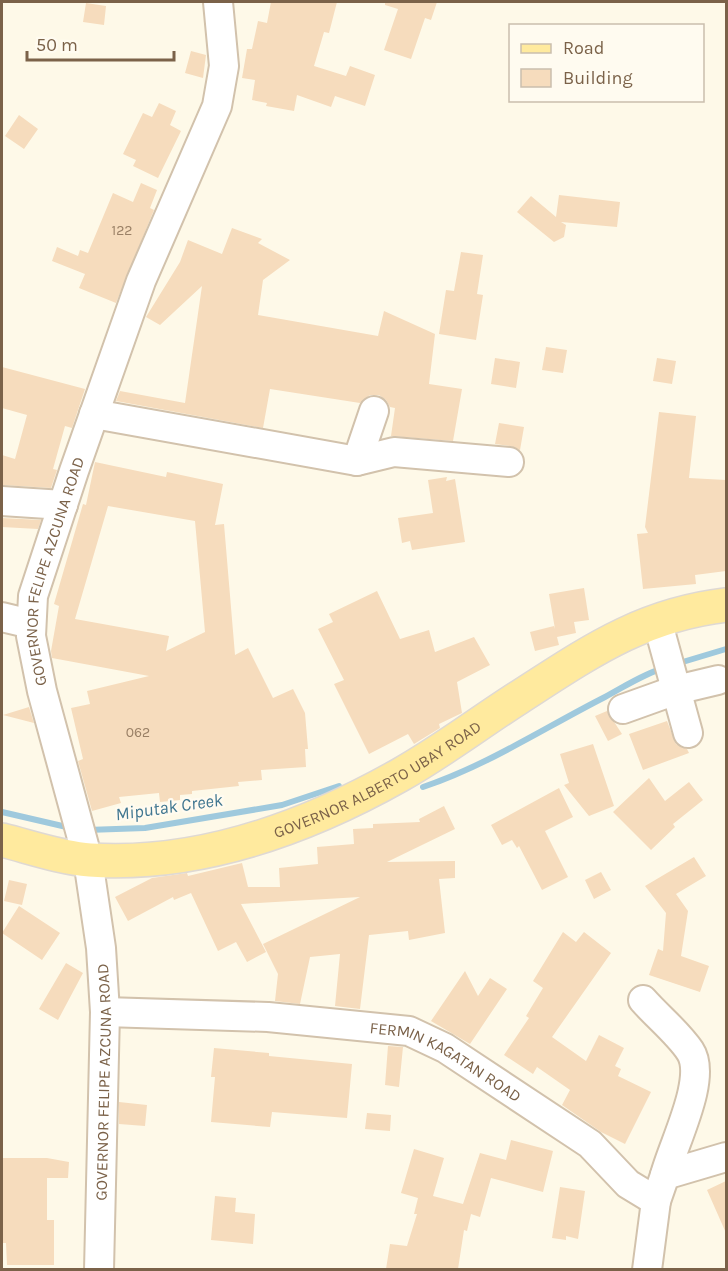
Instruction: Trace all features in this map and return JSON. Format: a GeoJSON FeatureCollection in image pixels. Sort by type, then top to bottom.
{"type":"FeatureCollection","features":[{"type":"Feature","properties":{"kind":"main road","name":"GOVERNOR ALBERTO UBAY ROAD"},"geometry":{"type":"LineString","coordinates":[[2,840],[81,836],[151,860],[212,851],[294,825],[400,774],[582,657],[639,626],[685,612],[726,606]]}},
{"type":"Feature","properties":{"kind":"street","name":"GOVERNOR FELIPE AZCUNA ROAD"},"geometry":{"type":"LineString","coordinates":[[99,1269],[105,1012],[101,948],[81,836],[42,691],[31,636],[33,596],[141,281],[217,106],[224,66],[218,2]]}},
{"type":"Feature","properties":{"kind":"street"},"geometry":{"type":"LineString","coordinates":[[357,461],[374,411]]}},
{"type":"Feature","properties":{"kind":"street"},"geometry":{"type":"LineString","coordinates":[[94,414],[357,461],[394,452],[509,462]]}},
{"type":"Feature","properties":{"kind":"street"},"geometry":{"type":"LineString","coordinates":[[2,501],[63,505]]}},
{"type":"Feature","properties":{"kind":"street"},"geometry":{"type":"LineString","coordinates":[[2,617],[31,624]]}},
{"type":"Feature","properties":{"kind":"street"},"geometry":{"type":"LineString","coordinates":[[657,620],[688,733]]}},
{"type":"Feature","properties":{"kind":"street"},"geometry":{"type":"LineString","coordinates":[[623,709],[671,673],[718,680]]}},
{"type":"Feature","properties":{"kind":"street"},"geometry":{"type":"LineString","coordinates":[[643,1000],[691,1052],[696,1069],[694,1089],[661,1188],[647,1269]]}},
{"type":"Feature","properties":{"kind":"street","name":"FERMIN KAGATAN ROAD"},"geometry":{"type":"LineString","coordinates":[[105,1012],[268,1017],[409,1031],[445,1048],[590,1144],[628,1184],[661,1188]]}},
{"type":"Feature","properties":{"kind":"street"},"geometry":{"type":"LineString","coordinates":[[661,1188],[726,1157]]}},
{"type":"Feature","properties":{"kind":"building"},"geometry":{"type":"Polygon","coordinates":[[[271,2],[337,2],[329,33],[324,32],[314,66],[346,76],[350,66],[375,75],[365,106],[335,96],[331,107],[297,95],[294,111],[266,106],[267,103],[252,100],[255,80],[242,78],[247,49],[252,49],[258,21],[267,23],[271,2]]]}},
{"type":"Feature","properties":{"kind":"building"},"geometry":{"type":"Polygon","coordinates":[[[385,2],[437,2],[431,20],[425,18],[411,59],[384,50],[398,9],[385,5],[385,2]]]}},
{"type":"Feature","properties":{"kind":"building"},"geometry":{"type":"Polygon","coordinates":[[[86,3],[106,6],[104,25],[83,22],[86,3]]]}},
{"type":"Feature","properties":{"kind":"building"},"geometry":{"type":"Polygon","coordinates":[[[191,51],[206,55],[203,78],[185,73],[191,51]]]}},
{"type":"Feature","properties":{"kind":"building"},"geometry":{"type":"Polygon","coordinates":[[[159,103],[176,111],[170,125],[181,131],[158,178],[133,166],[136,160],[123,154],[143,113],[152,117],[159,103]]]}},
{"type":"Feature","properties":{"kind":"building"},"geometry":{"type":"Polygon","coordinates":[[[19,115],[38,129],[24,149],[5,136],[19,115]]]}},
{"type":"Feature","properties":{"kind":"building"},"geometry":{"type":"Polygon","coordinates":[[[141,183],[157,190],[150,208],[154,210],[116,303],[79,288],[85,274],[52,261],[57,247],[78,256],[80,250],[88,253],[113,193],[133,202],[141,183]]]}},
{"type":"Feature","properties":{"kind":"building"},"geometry":{"type":"Polygon","coordinates":[[[559,195],[620,202],[617,227],[561,222],[566,225],[564,237],[554,242],[517,212],[531,196],[556,217],[559,195]]]}},
{"type":"Feature","properties":{"kind":"building"},"geometry":{"type":"Polygon","coordinates":[[[232,228],[262,239],[258,243],[290,260],[263,280],[258,315],[378,336],[384,311],[435,334],[429,384],[462,389],[453,441],[391,436],[395,408],[390,407],[379,395],[370,395],[360,403],[270,389],[263,428],[116,401],[120,391],[185,403],[202,286],[160,325],[146,317],[180,262],[188,240],[222,254],[232,228]]]}},
{"type":"Feature","properties":{"kind":"building"},"geometry":{"type":"Polygon","coordinates":[[[461,252],[483,255],[477,294],[483,295],[476,340],[439,334],[446,290],[454,291],[461,252]]]}},
{"type":"Feature","properties":{"kind":"building"},"geometry":{"type":"Polygon","coordinates":[[[546,347],[567,350],[563,373],[542,370],[546,347]]]}},
{"type":"Feature","properties":{"kind":"building"},"geometry":{"type":"Polygon","coordinates":[[[495,358],[520,362],[516,388],[491,384],[495,358]]]}},
{"type":"Feature","properties":{"kind":"building"},"geometry":{"type":"Polygon","coordinates":[[[657,358],[676,361],[672,384],[653,381],[657,358]]]}},
{"type":"Feature","properties":{"kind":"building"},"geometry":{"type":"Polygon","coordinates":[[[2,367],[85,389],[72,428],[65,426],[53,469],[57,470],[51,488],[2,485],[2,455],[15,459],[27,415],[2,408],[2,367]]]}},
{"type":"Feature","properties":{"kind":"building"},"geometry":{"type":"Polygon","coordinates":[[[659,412],[696,416],[689,478],[726,480],[726,571],[695,575],[696,584],[643,589],[637,534],[648,533],[645,527],[659,412]]]}},
{"type":"Feature","properties":{"kind":"building"},"geometry":{"type":"Polygon","coordinates":[[[499,423],[524,427],[520,450],[495,444],[499,423]]]}},
{"type":"Feature","properties":{"kind":"building"},"geometry":{"type":"Polygon","coordinates":[[[95,462],[166,477],[167,472],[223,484],[215,525],[224,524],[235,655],[248,648],[273,698],[293,689],[305,713],[308,749],[305,749],[306,767],[261,770],[262,780],[238,782],[239,786],[192,791],[192,794],[180,795],[180,800],[160,802],[159,793],[119,797],[121,803],[92,811],[78,761],[83,759],[71,708],[90,704],[87,691],[149,676],[52,658],[51,651],[59,606],[54,604],[83,504],[86,505],[95,462]],[[108,506],[75,619],[169,636],[166,651],[205,632],[195,521],[108,506]]]}},
{"type":"Feature","properties":{"kind":"building"},"geometry":{"type":"Polygon","coordinates":[[[447,477],[446,481],[455,479],[465,542],[412,550],[410,541],[402,543],[398,518],[433,513],[428,480],[447,477]]]}},
{"type":"Feature","properties":{"kind":"building"},"geometry":{"type":"Polygon","coordinates":[[[2,518],[41,520],[38,529],[2,527],[2,518]]]}},
{"type":"Feature","properties":{"kind":"building"},"geometry":{"type":"Polygon","coordinates":[[[584,588],[589,620],[574,622],[576,633],[557,637],[559,645],[535,651],[530,632],[554,626],[555,629],[549,594],[584,588]]]}},
{"type":"Feature","properties":{"kind":"building"},"geometry":{"type":"Polygon","coordinates":[[[377,591],[400,639],[429,630],[435,652],[474,637],[490,665],[457,682],[462,713],[439,724],[440,728],[414,744],[408,734],[369,754],[334,684],[344,680],[318,629],[333,622],[329,614],[377,591]]]}},
{"type":"Feature","properties":{"kind":"building"},"geometry":{"type":"Polygon","coordinates":[[[29,707],[34,723],[3,715],[29,707]]]}},
{"type":"Feature","properties":{"kind":"building"},"geometry":{"type":"Polygon","coordinates":[[[607,711],[622,734],[608,741],[595,716],[607,711]]]}},
{"type":"Feature","properties":{"kind":"building"},"geometry":{"type":"Polygon","coordinates":[[[667,721],[676,744],[687,749],[689,753],[643,770],[629,734],[667,721]]]}},
{"type":"Feature","properties":{"kind":"building"},"geometry":{"type":"Polygon","coordinates":[[[593,744],[614,806],[589,816],[564,785],[569,783],[560,754],[593,744]]]}},
{"type":"Feature","properties":{"kind":"building"},"geometry":{"type":"Polygon","coordinates":[[[649,778],[665,801],[689,782],[703,800],[673,824],[675,827],[651,850],[613,812],[649,778]]]}},
{"type":"Feature","properties":{"kind":"building"},"geometry":{"type":"Polygon","coordinates":[[[559,788],[573,817],[545,831],[568,877],[542,890],[519,846],[517,848],[512,840],[502,845],[491,825],[559,788]]]}},
{"type":"Feature","properties":{"kind":"building"},"geometry":{"type":"Polygon","coordinates":[[[444,806],[455,829],[387,862],[455,861],[455,878],[439,879],[445,933],[409,940],[408,931],[369,935],[360,1009],[335,1006],[340,954],[310,957],[300,1004],[275,1001],[278,974],[263,944],[360,897],[241,904],[266,952],[247,962],[236,942],[218,951],[191,893],[174,900],[173,897],[128,921],[115,897],[152,878],[187,873],[188,876],[242,863],[248,887],[280,887],[279,868],[318,864],[317,847],[354,844],[353,829],[373,828],[373,824],[420,822],[419,819],[444,806]]]}},
{"type":"Feature","properties":{"kind":"building"},"geometry":{"type":"Polygon","coordinates":[[[694,857],[706,876],[676,894],[688,911],[681,956],[709,966],[700,992],[649,975],[658,949],[663,951],[666,913],[645,886],[694,857]]]}},
{"type":"Feature","properties":{"kind":"building"},"geometry":{"type":"Polygon","coordinates":[[[601,872],[611,890],[594,899],[585,880],[601,872]]]}},
{"type":"Feature","properties":{"kind":"building"},"geometry":{"type":"Polygon","coordinates":[[[9,880],[27,884],[22,905],[4,901],[9,880]]]}},
{"type":"Feature","properties":{"kind":"building"},"geometry":{"type":"Polygon","coordinates":[[[19,906],[60,933],[42,960],[2,933],[19,906]]]}},
{"type":"Feature","properties":{"kind":"building"},"geometry":{"type":"Polygon","coordinates":[[[563,932],[576,942],[584,932],[611,953],[552,1037],[586,1061],[599,1035],[624,1048],[615,1066],[621,1069],[618,1076],[651,1092],[625,1144],[601,1132],[562,1105],[570,1090],[537,1067],[533,1074],[504,1055],[529,1018],[526,1016],[543,988],[533,981],[563,932]]]}},
{"type":"Feature","properties":{"kind":"building"},"geometry":{"type":"Polygon","coordinates":[[[66,963],[83,973],[58,1020],[39,1009],[66,963]]]}},
{"type":"Feature","properties":{"kind":"building"},"geometry":{"type":"Polygon","coordinates":[[[465,971],[478,996],[490,978],[507,989],[470,1044],[431,1021],[465,971]]]}},
{"type":"Feature","properties":{"kind":"building"},"geometry":{"type":"Polygon","coordinates":[[[388,1046],[403,1047],[399,1087],[385,1085],[388,1046]]]}},
{"type":"Feature","properties":{"kind":"building"},"geometry":{"type":"Polygon","coordinates":[[[214,1048],[352,1064],[347,1118],[272,1112],[270,1127],[211,1122],[215,1077],[211,1077],[214,1048]]]}},
{"type":"Feature","properties":{"kind":"building"},"geometry":{"type":"Polygon","coordinates":[[[119,1102],[147,1105],[145,1126],[119,1124],[119,1102]]]}},
{"type":"Feature","properties":{"kind":"building"},"geometry":{"type":"Polygon","coordinates":[[[367,1113],[391,1115],[390,1131],[365,1129],[367,1113]]]}},
{"type":"Feature","properties":{"kind":"building"},"geometry":{"type":"Polygon","coordinates":[[[511,1140],[553,1151],[543,1192],[491,1178],[480,1217],[471,1214],[467,1231],[464,1230],[458,1269],[386,1269],[390,1244],[407,1246],[417,1214],[414,1214],[418,1198],[401,1193],[414,1149],[444,1158],[433,1196],[463,1204],[480,1153],[506,1160],[511,1140]]]}},
{"type":"Feature","properties":{"kind":"building"},"geometry":{"type":"Polygon","coordinates":[[[2,1158],[47,1158],[69,1162],[68,1178],[47,1178],[47,1220],[54,1220],[54,1265],[7,1265],[6,1243],[2,1243],[2,1158]]]}},
{"type":"Feature","properties":{"kind":"building"},"geometry":{"type":"Polygon","coordinates":[[[726,1181],[726,1233],[707,1190],[726,1181]]]}},
{"type":"Feature","properties":{"kind":"building"},"geometry":{"type":"Polygon","coordinates":[[[560,1187],[585,1191],[578,1239],[566,1236],[566,1240],[552,1238],[560,1187]]]}},
{"type":"Feature","properties":{"kind":"building"},"geometry":{"type":"Polygon","coordinates":[[[215,1196],[236,1198],[235,1212],[255,1214],[253,1244],[211,1240],[215,1196]]]}},
{"type":"Feature","properties":{"kind":"waterway","name":"Miputak Creek"},"geometry":{"type":"LineString","coordinates":[[676,664],[726,649]]}},
{"type":"Feature","properties":{"kind":"waterway","name":"Miputak Creek"},"geometry":{"type":"LineString","coordinates":[[423,787],[493,757],[634,681],[664,668]]}},
{"type":"Feature","properties":{"kind":"waterway","name":"Miputak Creek"},"geometry":{"type":"LineString","coordinates":[[87,830],[145,828],[282,805],[339,786]]}},
{"type":"Feature","properties":{"kind":"waterway","name":"Miputak Creek"},"geometry":{"type":"LineString","coordinates":[[2,812],[71,828]]}}]}
